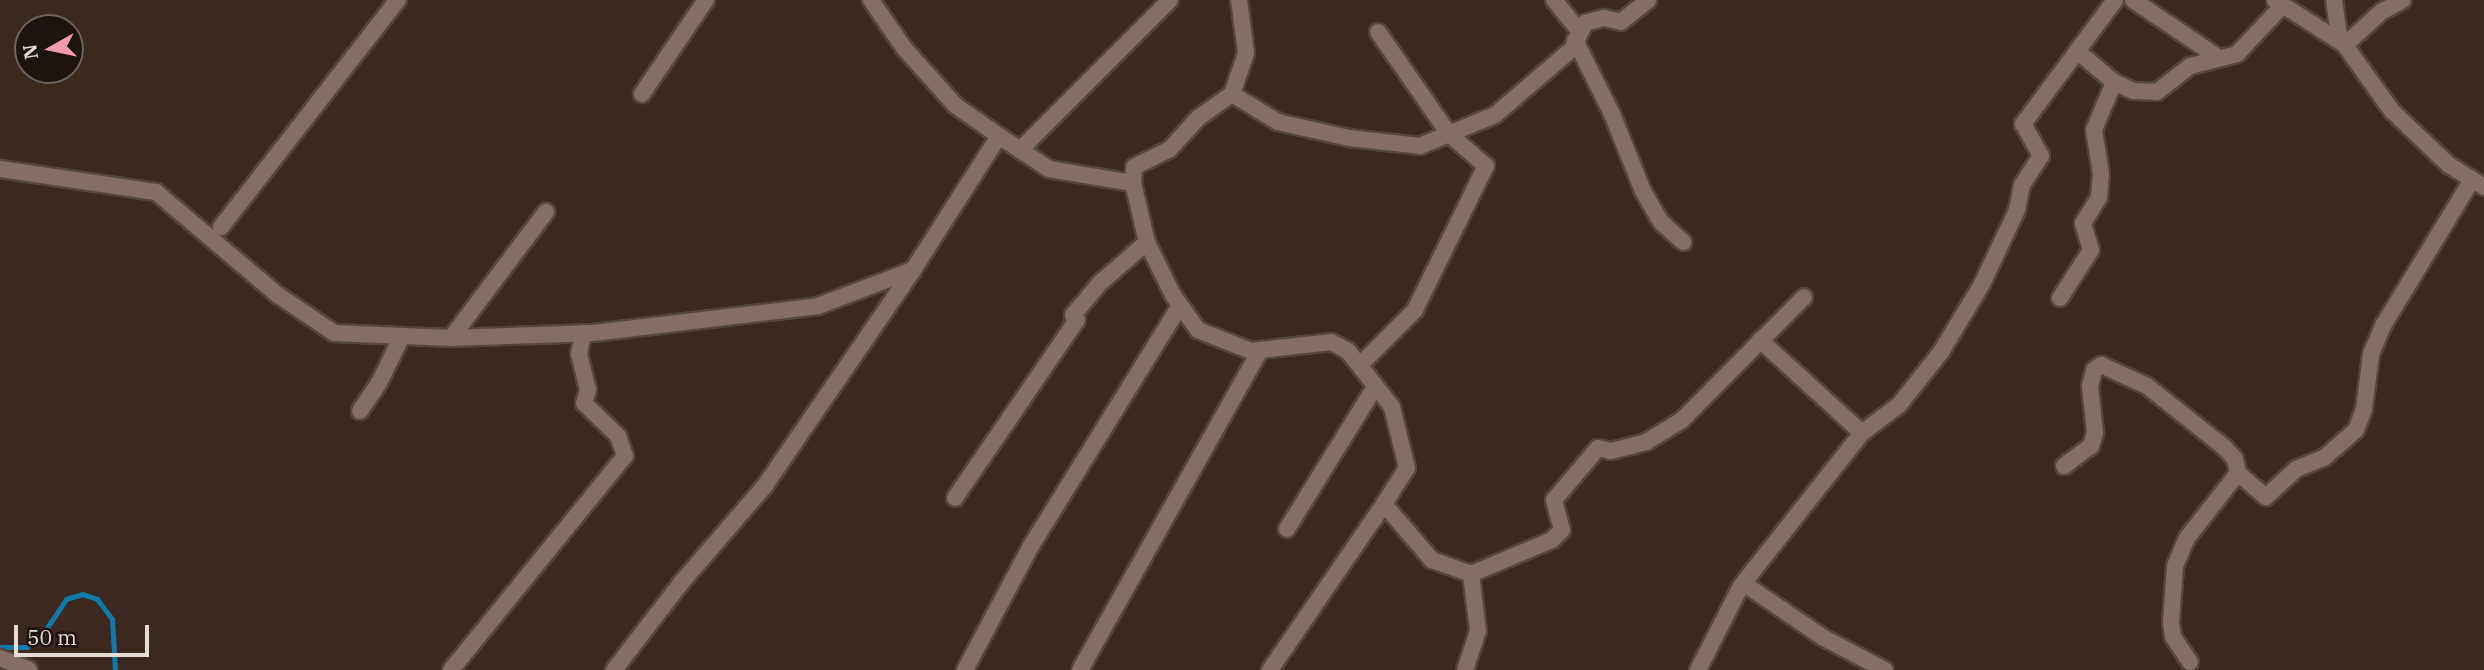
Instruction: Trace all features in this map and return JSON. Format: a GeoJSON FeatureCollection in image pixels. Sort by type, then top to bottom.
{"type":"FeatureCollection","features":[{"type":"Feature","properties":{"kind":"street"},"geometry":{"type":"LineString","coordinates":[[221,228],[398,0]]}},
{"type":"Feature","properties":{"kind":"street"},"geometry":{"type":"LineString","coordinates":[[642,94],[706,0]]}},
{"type":"Feature","properties":{"kind":"street"},"geometry":{"type":"LineString","coordinates":[[871,0],[904,48],[955,105],[999,136],[1049,169],[1133,183]]}},
{"type":"Feature","properties":{"kind":"street"},"geometry":{"type":"LineString","coordinates":[[1020,150],[1170,0]]}},
{"type":"Feature","properties":{"kind":"street"},"geometry":{"type":"LineString","coordinates":[[1240,0],[1246,53],[1232,94],[1198,118],[1170,149],[1134,167],[1133,183],[1147,242],[1180,306],[1198,330],[1261,351],[1331,342],[1348,351],[1392,407],[1407,468],[1269,670]]}},
{"type":"Feature","properties":{"kind":"street"},"geometry":{"type":"LineString","coordinates":[[1554,0],[1577,36],[1643,191],[1661,222],[1682,242]]}},
{"type":"Feature","properties":{"kind":"street"},"geometry":{"type":"LineString","coordinates":[[1232,94],[1278,122],[1349,138],[1420,146],[1495,115],[1562,58],[1577,36],[1593,20],[1621,22],[1648,0]]}},
{"type":"Feature","properties":{"kind":"street"},"geometry":{"type":"LineString","coordinates":[[1698,670],[1741,586],[1862,433],[1899,405],[1941,352],[1982,284],[2017,210],[2022,185],[2041,156],[2023,124],[2115,0]]}},
{"type":"Feature","properties":{"kind":"street"},"geometry":{"type":"LineString","coordinates":[[2133,0],[2219,58]]}},
{"type":"Feature","properties":{"kind":"street"},"geometry":{"type":"LineString","coordinates":[[2064,466],[2091,446],[2095,433],[2090,386],[2094,370],[2101,365],[2147,386],[2224,447],[2235,459],[2238,473],[2266,497],[2296,468],[2325,457],[2356,430],[2364,409],[2371,354],[2384,324],[2478,183],[2449,165],[2392,110],[2339,37],[2334,0]]}},
{"type":"Feature","properties":{"kind":"street"},"geometry":{"type":"LineString","coordinates":[[2345,45],[2381,12],[2403,0]]}},
{"type":"Feature","properties":{"kind":"street"},"geometry":{"type":"LineString","coordinates":[[2077,51],[2114,82],[2133,91],[2157,92],[2190,66],[2237,54],[2253,41],[2278,3],[2345,45]]}},
{"type":"Feature","properties":{"kind":"street"},"geometry":{"type":"LineString","coordinates":[[1360,365],[1415,310],[1486,166],[1449,134],[1378,32]]}},
{"type":"Feature","properties":{"kind":"street"},"geometry":{"type":"LineString","coordinates":[[2060,298],[2091,250],[2083,223],[2099,197],[2101,174],[2094,130],[2114,82]]}},
{"type":"Feature","properties":{"kind":"street"},"geometry":{"type":"LineString","coordinates":[[614,670],[681,583],[764,487],[913,270],[999,136]]}},
{"type":"Feature","properties":{"kind":"street"},"geometry":{"type":"LineString","coordinates":[[0,169],[156,192],[278,295],[334,333],[451,338],[583,333],[818,306],[913,270]]}},
{"type":"Feature","properties":{"kind":"street"},"geometry":{"type":"LineString","coordinates":[[451,338],[546,212]]}},
{"type":"Feature","properties":{"kind":"street"},"geometry":{"type":"LineString","coordinates":[[955,498],[1077,320],[1073,315],[1100,283],[1147,242]]}},
{"type":"Feature","properties":{"kind":"street"},"geometry":{"type":"LineString","coordinates":[[1384,504],[1432,560],[1471,574],[1552,540],[1562,530],[1554,500],[1598,447],[1611,451],[1663,433],[1682,420],[1804,297]]}},
{"type":"Feature","properties":{"kind":"street"},"geometry":{"type":"LineString","coordinates":[[965,670],[1031,546],[1180,306]]}},
{"type":"Feature","properties":{"kind":"street"},"geometry":{"type":"LineString","coordinates":[[451,670],[625,456],[618,436],[584,403],[588,383],[579,354],[583,333]]}},
{"type":"Feature","properties":{"kind":"street"},"geometry":{"type":"LineString","coordinates":[[359,411],[379,383],[402,336]]}},
{"type":"Feature","properties":{"kind":"street"},"geometry":{"type":"LineString","coordinates":[[1760,340],[1862,433]]}},
{"type":"Feature","properties":{"kind":"street"},"geometry":{"type":"LineString","coordinates":[[1080,670],[1261,351]]}},
{"type":"Feature","properties":{"kind":"street"},"geometry":{"type":"LineString","coordinates":[[1286,529],[1375,387]]}},
{"type":"Feature","properties":{"kind":"street"},"geometry":{"type":"LineString","coordinates":[[2192,668],[2173,637],[2175,566],[2199,516],[2238,473]]}},
{"type":"Feature","properties":{"kind":"street"},"geometry":{"type":"LineString","coordinates":[[1465,670],[1478,631],[1471,574]]}},
{"type":"Feature","properties":{"kind":"street"},"geometry":{"type":"LineString","coordinates":[[1741,586],[1746,584],[1824,638],[1885,670]]}},
{"type":"Feature","properties":{"kind":"street"},"geometry":{"type":"LineString","coordinates":[[0,658],[29,670]]}},
{"type":"Feature","properties":{"kind":"waterway"},"geometry":{"type":"LineString","coordinates":[[0,647],[27,647],[44,632],[66,599],[82,594],[97,599],[112,619],[115,670]]}}]}
